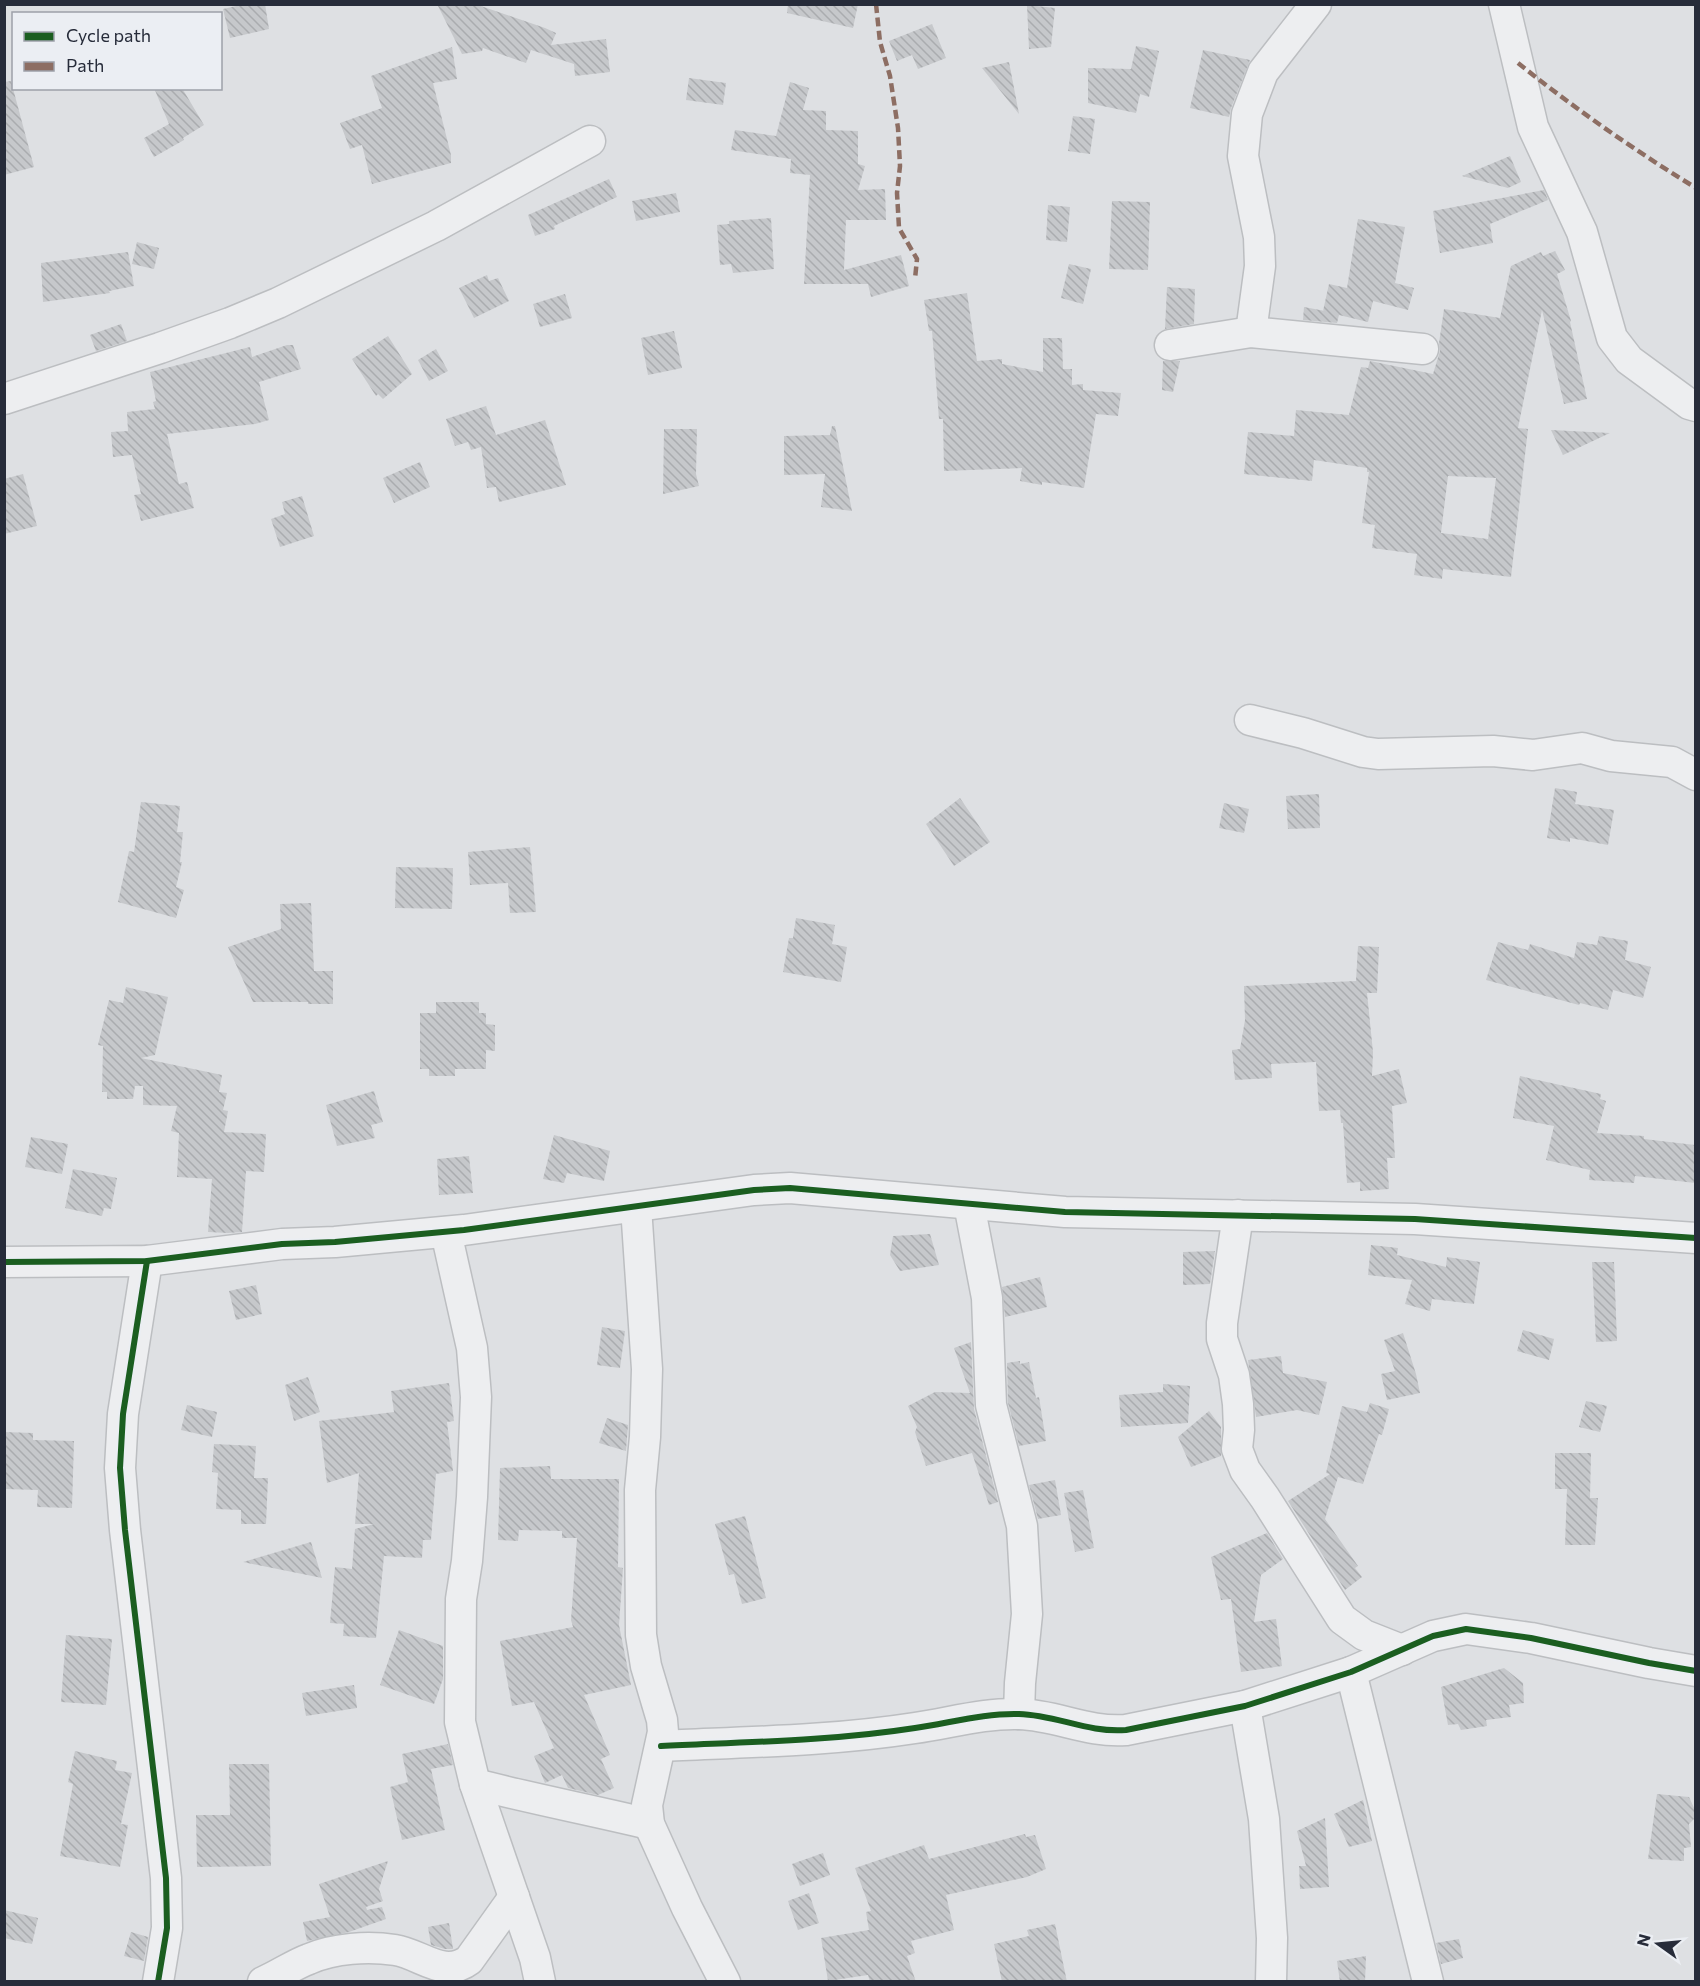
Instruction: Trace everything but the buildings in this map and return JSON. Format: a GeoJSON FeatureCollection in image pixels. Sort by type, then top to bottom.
{"type":"FeatureCollection","features":[{"type":"Feature","properties":{"kind":"street"},"geometry":{"type":"LineString","coordinates":[[1251,332],[1260,266],[1259,237],[1243,156],[1247,114],[1263,72],[1316,4]]}},
{"type":"Feature","properties":{"kind":"street"},"geometry":{"type":"LineString","coordinates":[[1504,4],[1533,127],[1582,232],[1612,338],[1629,360],[1695,406]]}},
{"type":"Feature","properties":{"kind":"street"},"geometry":{"type":"LineString","coordinates":[[4,399],[230,323],[278,303],[436,226],[590,141]]}},
{"type":"Feature","properties":{"kind":"street"},"geometry":{"type":"LineString","coordinates":[[1170,345],[1251,332],[1423,349]]}},
{"type":"Feature","properties":{"kind":"street"},"geometry":{"type":"LineString","coordinates":[[1250,720],[1303,733],[1363,752],[1378,754],[1493,751],[1533,755],[1582,748],[1611,756],[1672,762],[1695,775]]}},
{"type":"Feature","properties":{"kind":"street"},"geometry":{"type":"LineString","coordinates":[[4,1262],[147,1261],[282,1244],[335,1242],[446,1232],[754,1190],[790,1188],[1065,1212],[1415,1219],[1695,1238]]}},
{"type":"Feature","properties":{"kind":"street"},"geometry":{"type":"LineString","coordinates":[[969,1204],[987,1298],[992,1405],[1022,1526],[1027,1614],[1018,1714]]}},
{"type":"Feature","properties":{"kind":"street"},"geometry":{"type":"LineString","coordinates":[[636,1207],[647,1369],[645,1437],[640,1490],[641,1635],[646,1666],[662,1720],[663,1732],[647,1805],[649,1824],[687,1908],[725,1982]]}},
{"type":"Feature","properties":{"kind":"street"},"geometry":{"type":"LineString","coordinates":[[1238,1215],[1222,1323],[1222,1339],[1234,1376],[1239,1430],[1238,1449],[1245,1470],[1342,1619],[1364,1635],[1402,1650]]}},
{"type":"Feature","properties":{"kind":"street"},"geometry":{"type":"LineString","coordinates":[[446,1232],[472,1348],[476,1397],[472,1497],[467,1561],[461,1599],[460,1722],[476,1784],[535,1958],[540,1982]]}},
{"type":"Feature","properties":{"kind":"street"},"geometry":{"type":"LineString","coordinates":[[147,1261],[123,1414],[120,1468],[125,1530],[166,1878],[166,1928],[158,1982]]}},
{"type":"Feature","properties":{"kind":"street"},"geometry":{"type":"LineString","coordinates":[[661,1746],[814,1738],[916,1728],[967,1719],[1018,1714],[1108,1731],[1126,1730],[1245,1706],[1351,1672],[1433,1636],[1466,1629],[1531,1638],[1695,1671]]}},
{"type":"Feature","properties":{"kind":"street"},"geometry":{"type":"LineString","coordinates":[[1351,1672],[1428,1982]]}},
{"type":"Feature","properties":{"kind":"street"},"geometry":{"type":"LineString","coordinates":[[1245,1706],[1264,1819],[1272,1938],[1271,1982]]}},
{"type":"Feature","properties":{"kind":"street"},"geometry":{"type":"LineString","coordinates":[[476,1784],[649,1824]]}},
{"type":"Feature","properties":{"kind":"street"},"geometry":{"type":"LineString","coordinates":[[263,1982],[309,1958],[332,1952],[375,1948],[398,1951],[443,1968],[461,1966],[469,1960],[514,1897]]}},
{"type":"Feature","properties":{"kind":"marked path"},"geometry":{"type":"LineString","coordinates":[[876,4],[880,42],[890,76],[898,128],[899,228],[917,259],[915,279]]}},
{"type":"Feature","properties":{"kind":"marked path"},"geometry":{"type":"LineString","coordinates":[[1518,63],[1605,128],[1696,188]]}},
{"type":"Feature","properties":{"kind":"cycle path"},"geometry":{"type":"LineString","coordinates":[[4,1262],[147,1261],[282,1244],[335,1242],[464,1230],[754,1190],[790,1188],[1065,1212],[1415,1219],[1696,1238]]}},
{"type":"Feature","properties":{"kind":"cycle path"},"geometry":{"type":"LineString","coordinates":[[147,1261],[123,1414],[120,1468],[125,1530],[166,1878],[167,1928],[158,1982]]}},
{"type":"Feature","properties":{"kind":"cycle path"},"geometry":{"type":"LineString","coordinates":[[661,1746],[852,1736],[1006,1714],[1046,1717],[1098,1729],[1126,1730],[1245,1706],[1351,1672],[1433,1636],[1466,1629],[1531,1638],[1696,1671]]}}]}
